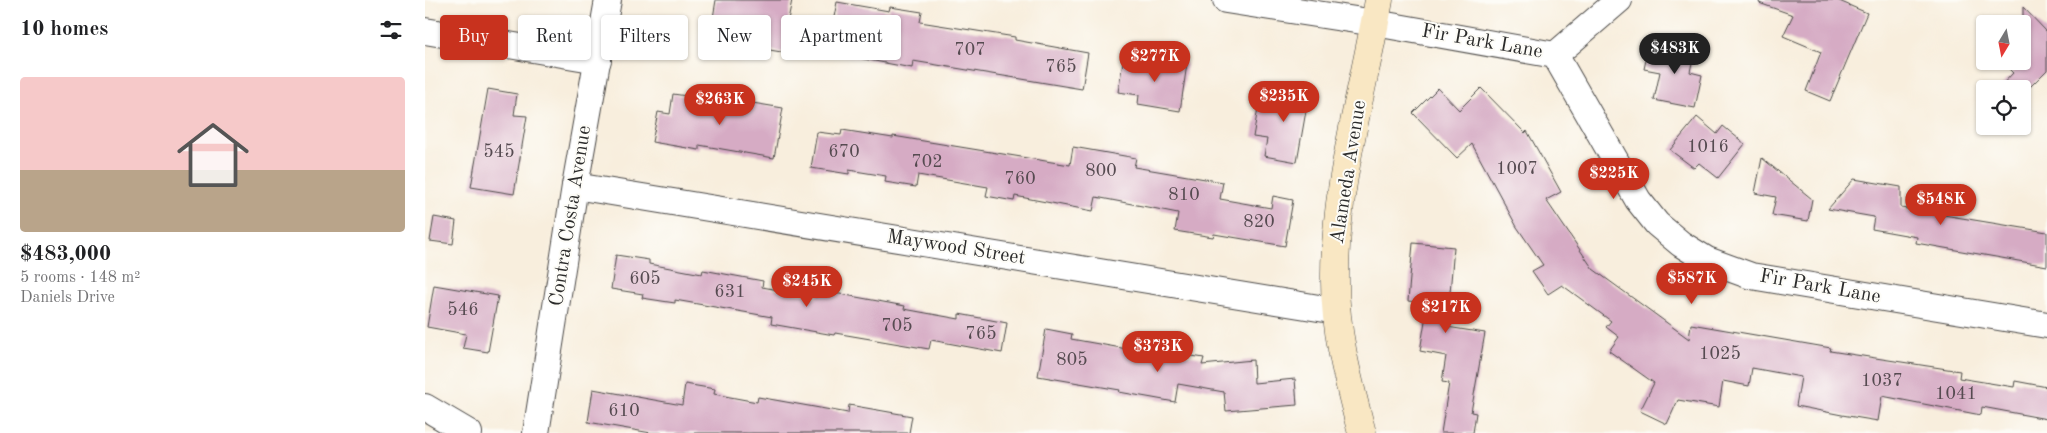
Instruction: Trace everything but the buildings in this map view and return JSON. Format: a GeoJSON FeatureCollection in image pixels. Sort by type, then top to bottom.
{"type":"FeatureCollection","features":[{"type":"Feature","properties":{"kind":"street","name":"Contra Costa Avenue"},"geometry":{"type":"LineString","coordinates":[[536,433],[575,186],[609,0]]}},
{"type":"Feature","properties":{"kind":"street","name":"Fir Park Lane"},"geometry":{"type":"LineString","coordinates":[[1226,0],[1377,12],[1555,56],[1638,200],[1657,224],[1681,244],[1707,260],[1751,276],[2047,325]]}},
{"type":"Feature","properties":{"kind":"street"},"geometry":{"type":"LineString","coordinates":[[1555,56],[1619,0]]}},
{"type":"Feature","properties":{"kind":"street","name":"Alameda Avenue"},"geometry":{"type":"LineString","coordinates":[[1362,433],[1340,344],[1336,256],[1342,192],[1377,12]]}},
{"type":"Feature","properties":{"kind":"street"},"geometry":{"type":"LineString","coordinates":[[425,31],[598,60]]}},
{"type":"Feature","properties":{"kind":"street","name":"Maywood Street"},"geometry":{"type":"LineString","coordinates":[[575,186],[1337,311]]}},
{"type":"Feature","properties":{"kind":"street"},"geometry":{"type":"LineString","coordinates":[[425,407],[469,433]]}}]}
